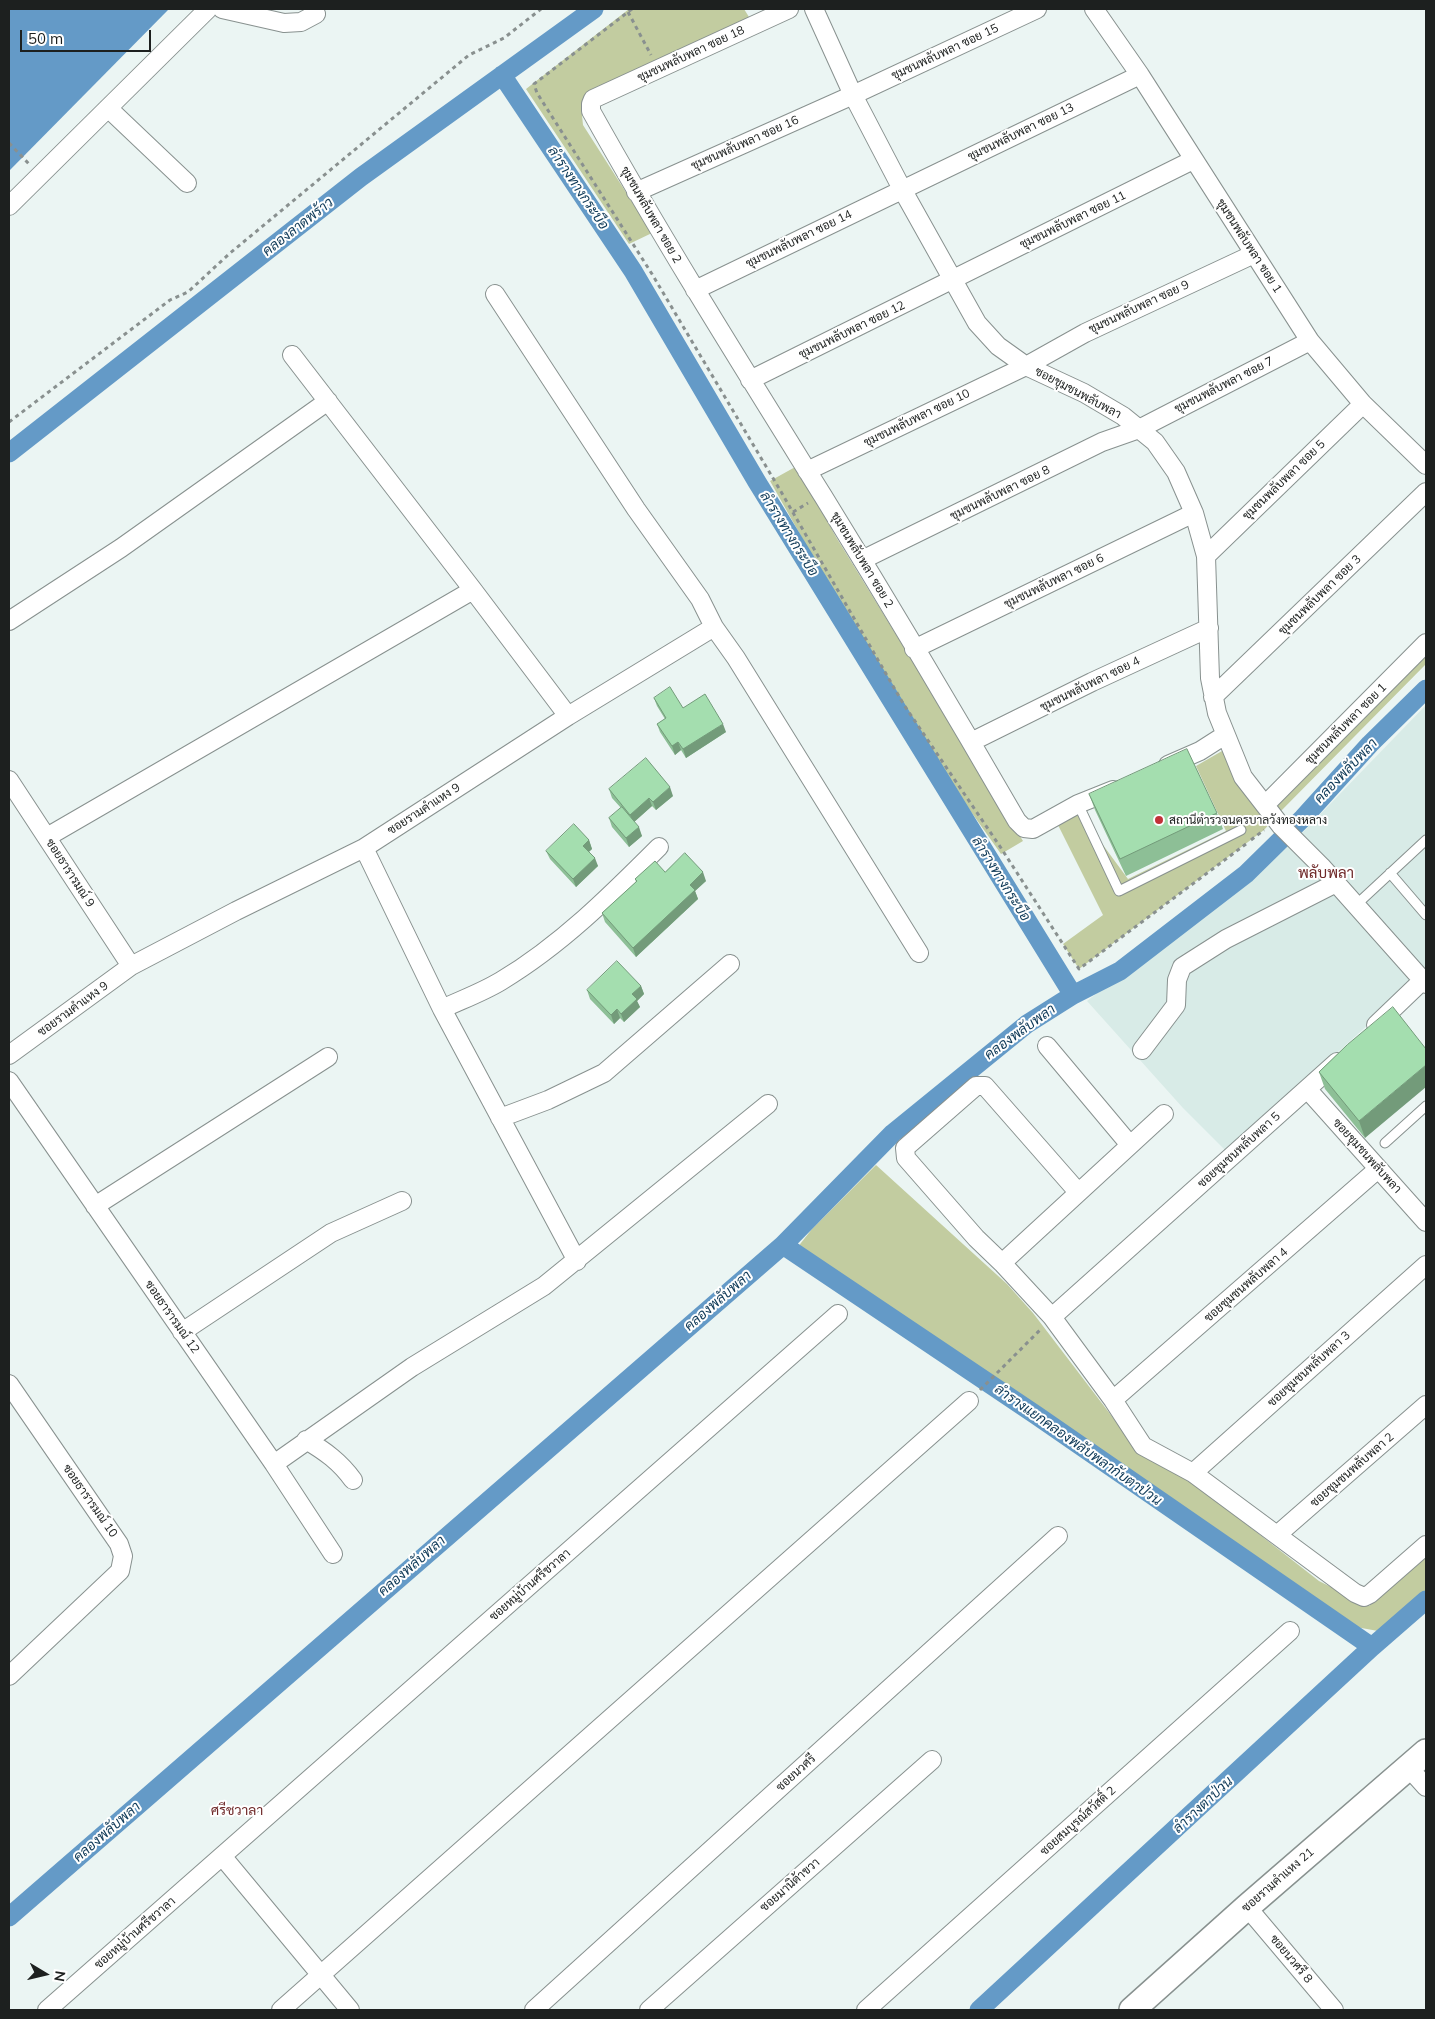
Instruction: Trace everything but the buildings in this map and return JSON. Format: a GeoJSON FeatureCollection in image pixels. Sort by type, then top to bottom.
{"type":"FeatureCollection","features":[{"type":"Feature","properties":{"kind":"street"},"geometry":{"type":"LineString","coordinates":[[9,206],[208,9]]}},
{"type":"Feature","properties":{"kind":"street"},"geometry":{"type":"LineString","coordinates":[[222,9],[284,23],[301,22],[316,14]]}},
{"type":"Feature","properties":{"kind":"street","name":"ชุมชนพลับพลา ซอย 18"},"geometry":{"type":"LineString","coordinates":[[593,100],[789,9]]}},
{"type":"Feature","properties":{"kind":"street","name":"ซอยชุมชนพลับพลา"},"geometry":{"type":"LineString","coordinates":[[814,9],[853,95],[902,189],[977,322],[998,346],[1026,366],[1084,394],[1123,416],[1155,442],[1176,472],[1194,513],[1206,556],[1210,678],[1213,697],[1225,735],[1243,777],[1273,816],[1425,982]]}},
{"type":"Feature","properties":{"kind":"street","name":"ชุมชนพลับพลา ซอย 15"},"geometry":{"type":"LineString","coordinates":[[853,95],[1038,9]]}},
{"type":"Feature","properties":{"kind":"street","name":"ชุมชนพลับพลา ซอย 1"},"geometry":{"type":"LineString","coordinates":[[1094,9],[1140,75],[1310,342],[1363,404],[1426,465]]}},
{"type":"Feature","properties":{"kind":"street","name":"ชุมชนพลับพลา ซอย 13"},"geometry":{"type":"LineString","coordinates":[[902,189],[1140,75]]}},
{"type":"Feature","properties":{"kind":"street","name":"ชุมชนพลับพลา ซอย 16"},"geometry":{"type":"LineString","coordinates":[[636,192],[853,95]]}},
{"type":"Feature","properties":{"kind":"street","name":"ชุมชนพลับพลา ซอย 2"},"geometry":{"type":"LineString","coordinates":[[593,100],[590,104],[591,111],[636,192],[862,560],[1017,821],[1024,828],[1033,829],[1078,804],[1131,782]]}},
{"type":"Feature","properties":{"kind":"street"},"geometry":{"type":"LineString","coordinates":[[108,108],[187,184]]}},
{"type":"Feature","properties":{"kind":"street","name":"ชุมชนพลับพลา ซอย 11"},"geometry":{"type":"LineString","coordinates":[[953,280],[1193,160]]}},
{"type":"Feature","properties":{"kind":"street","name":"ชุมชนพลับพลา ซอย 14"},"geometry":{"type":"LineString","coordinates":[[695,290],[902,189]]}},
{"type":"Feature","properties":{"kind":"street","name":"ชุมชนพลับพลา ซอย 9"},"geometry":{"type":"LineString","coordinates":[[1026,366],[1085,333],[1254,254]]}},
{"type":"Feature","properties":{"kind":"street","name":"ชุมชนพลับพลา ซอย 12"},"geometry":{"type":"LineString","coordinates":[[750,380],[953,280]]}},
{"type":"Feature","properties":{"kind":"street"},"geometry":{"type":"LineString","coordinates":[[495,294],[636,509],[700,599],[714,627],[736,658],[919,953]]}},
{"type":"Feature","properties":{"kind":"street","name":"ชุมชนพลับพลา ซอย 7"},"geometry":{"type":"LineString","coordinates":[[1138,429],[1310,342]]}},
{"type":"Feature","properties":{"kind":"street"},"geometry":{"type":"LineString","coordinates":[[292,355],[474,590],[568,716]]}},
{"type":"Feature","properties":{"kind":"street","name":"ชุมชนพลับพลา ซอย 10"},"geometry":{"type":"LineString","coordinates":[[807,471],[1026,366]]}},
{"type":"Feature","properties":{"kind":"street"},"geometry":{"type":"LineString","coordinates":[[9,621],[121,548],[328,401]]}},
{"type":"Feature","properties":{"kind":"street","name":"ชุมชนพลับพลา ซอย 5"},"geometry":{"type":"LineString","coordinates":[[1206,556],[1363,404]]}},
{"type":"Feature","properties":{"kind":"street","name":"ชุมชนพลับพลา ซอย 8"},"geometry":{"type":"LineString","coordinates":[[862,560],[1102,442],[1138,429]]}},
{"type":"Feature","properties":{"kind":"street","name":"ชุมชนพลับพลา ซอย 3"},"geometry":{"type":"LineString","coordinates":[[1213,697],[1426,492]]}},
{"type":"Feature","properties":{"kind":"street","name":"ชุมชนพลับพลา ซอย 6"},"geometry":{"type":"LineString","coordinates":[[914,649],[1194,513]]}},
{"type":"Feature","properties":{"kind":"street"},"geometry":{"type":"LineString","coordinates":[[47,837],[474,590]]}},
{"type":"Feature","properties":{"kind":"street","name":"ซอยรามคำแหง 9"},"geometry":{"type":"LineString","coordinates":[[9,1055],[132,966],[364,848],[568,716],[714,627]]}},
{"type":"Feature","properties":{"kind":"street","name":"ชุมชนพลับพลา ซอย 4"},"geometry":{"type":"LineString","coordinates":[[971,742],[1092,682],[1209,628]]}},
{"type":"Feature","properties":{"kind":"street","name":"ชุมชนพลับพลา ซอย 1"},"geometry":{"type":"LineString","coordinates":[[1273,816],[1426,643]]}},
{"type":"Feature","properties":{"kind":"street"},"geometry":{"type":"LineString","coordinates":[[1157,771],[1200,751],[1225,735]]}},
{"type":"Feature","properties":{"kind":"street","name":"ซอยธารารมณ์ 9"},"geometry":{"type":"LineString","coordinates":[[9,780],[132,966]]}},
{"type":"Feature","properties":{"kind":"street"},"geometry":{"type":"LineString","coordinates":[[442,1009],[500,982],[566,935],[619,888],[659,847]]}},
{"type":"Feature","properties":{"kind":"street"},"geometry":{"type":"LineString","coordinates":[[364,848],[442,1009],[577,1261]]}},
{"type":"Feature","properties":{"kind":"street"},"geometry":{"type":"LineString","coordinates":[[1142,1050],[1176,1005],[1176,980],[1182,967],[1226,939],[1336,883]]}},
{"type":"Feature","properties":{"kind":"street"},"geometry":{"type":"LineString","coordinates":[[500,1118],[548,1100],[604,1073],[730,964]]}},
{"type":"Feature","properties":{"kind":"street"},"geometry":{"type":"LineString","coordinates":[[1366,1035],[1425,982]]}},
{"type":"Feature","properties":{"kind":"street"},"geometry":{"type":"LineString","coordinates":[[1047,1046],[1130,1144]]}},
{"type":"Feature","properties":{"kind":"street","name":"ซอยชุมชนพลับพลา 5"},"geometry":{"type":"LineString","coordinates":[[1052,1317],[1308,1090],[1351,1049]]}},
{"type":"Feature","properties":{"kind":"street"},"geometry":{"type":"LineString","coordinates":[[95,1206],[328,1057]]}},
{"type":"Feature","properties":{"kind":"street","name":"ซอยธารารมณ์ 12"},"geometry":{"type":"LineString","coordinates":[[9,1081],[274,1464],[333,1554]]}},
{"type":"Feature","properties":{"kind":"street"},"geometry":{"type":"LineString","coordinates":[[1078,1192],[985,1086],[976,1086],[905,1148],[906,1158],[976,1238],[1052,1317],[1113,1400],[1143,1446],[1192,1473],[1355,1593],[1364,1597],[1376,1589],[1426,1545]]}},
{"type":"Feature","properties":{"kind":"street","name":"ซอยชุมชนพลับพลา"},"geometry":{"type":"LineString","coordinates":[[1308,1090],[1426,1222]]}},
{"type":"Feature","properties":{"kind":"street"},"geometry":{"type":"LineString","coordinates":[[274,1464],[306,1440],[434,1354],[544,1286],[768,1104]]}},
{"type":"Feature","properties":{"kind":"street"},"geometry":{"type":"LineString","coordinates":[[1002,1263],[1164,1114]]}},
{"type":"Feature","properties":{"kind":"street","name":"ซอยชุมชนพลับพลา 4"},"geometry":{"type":"LineString","coordinates":[[1113,1400],[1378,1169]]}},
{"type":"Feature","properties":{"kind":"street"},"geometry":{"type":"LineString","coordinates":[[182,1332],[330,1233],[402,1201]]}},
{"type":"Feature","properties":{"kind":"street","name":"ซอยชุมชนพลับพลา 3"},"geometry":{"type":"LineString","coordinates":[[1192,1473],[1426,1265]]}},
{"type":"Feature","properties":{"kind":"street","name":"ซอยหมู่บ้านศรีชวาลา"},"geometry":{"type":"LineString","coordinates":[[47,2010],[838,1314]]}},
{"type":"Feature","properties":{"kind":"street","name":"ซอยธารารมณ์ 10"},"geometry":{"type":"LineString","coordinates":[[9,1384],[119,1544],[123,1556],[120,1571],[9,1676]]}},
{"type":"Feature","properties":{"kind":"street"},"geometry":{"type":"LineString","coordinates":[[281,2010],[969,1401]]}},
{"type":"Feature","properties":{"kind":"street","name":"ซอยชุมชนพลับพลา 2"},"geometry":{"type":"LineString","coordinates":[[1277,1535],[1426,1405]]}},
{"type":"Feature","properties":{"kind":"street"},"geometry":{"type":"LineString","coordinates":[[306,1440],[328,1453],[341,1464],[353,1480]]}},
{"type":"Feature","properties":{"kind":"street","name":"ซอยนวศรี"},"geometry":{"type":"LineString","coordinates":[[534,2010],[1058,1536]]}},
{"type":"Feature","properties":{"kind":"street","name":"ซอยสมบูรณ์สวัสดิ์ 2"},"geometry":{"type":"LineString","coordinates":[[866,2010],[1290,1631]]}},
{"type":"Feature","properties":{"kind":"street","name":"ซอยมานิต้าขวา"},"geometry":{"type":"LineString","coordinates":[[649,2010],[932,1760]]}},
{"type":"Feature","properties":{"kind":"street"},"geometry":{"type":"LineString","coordinates":[[1417,1760],[1426,1787]]}},
{"type":"Feature","properties":{"kind":"street","name":"ซอยรามคำแหง 21"},"geometry":{"type":"LineString","coordinates":[[1132,2010],[1247,1907],[1417,1760]]}},
{"type":"Feature","properties":{"kind":"street"},"geometry":{"type":"LineString","coordinates":[[222,1856],[350,2010]]}},
{"type":"Feature","properties":{"kind":"street","name":"ซอยนวศรี 8"},"geometry":{"type":"LineString","coordinates":[[1247,1907],[1334,2010]]}},
{"type":"Feature","properties":{"kind":"lane"},"geometry":{"type":"LineString","coordinates":[[1078,804],[1119,891],[1241,830]]}},
{"type":"Feature","properties":{"kind":"lane"},"geometry":{"type":"LineString","coordinates":[[1356,905],[1426,840]]}},
{"type":"Feature","properties":{"kind":"lane"},"geometry":{"type":"LineString","coordinates":[[1390,873],[1426,915]]}},
{"type":"Feature","properties":{"kind":"lane"},"geometry":{"type":"LineString","coordinates":[[1385,1143],[1426,1106]]}},
{"type":"Feature","properties":{"kind":"path"},"geometry":{"type":"LineString","coordinates":[[9,422],[170,300],[188,292],[229,254],[469,56],[504,38],[541,9]]}},
{"type":"Feature","properties":{"kind":"path"},"geometry":{"type":"LineString","coordinates":[[632,9],[534,84],[537,93],[652,274],[904,704],[1079,969],[1264,830],[1273,816]]}},
{"type":"Feature","properties":{"kind":"path"},"geometry":{"type":"LineString","coordinates":[[628,12],[658,69]]}},
{"type":"Feature","properties":{"kind":"path"},"geometry":{"type":"LineString","coordinates":[[9,143],[39,176]]}},
{"type":"Feature","properties":{"kind":"path"},"geometry":{"type":"LineString","coordinates":[[969,1401],[1052,1317]]}},
{"type":"Feature","properties":{"kind":"shaded area"},"geometry":{"type":"Polygon","coordinates":[[[1426,705],[1426,981],[1410,987],[1227,1152],[1183,1108],[1087,1001],[1304,831],[1426,705]]]}},
{"type":"Feature","properties":{"kind":"green space"},"geometry":{"type":"Polygon","coordinates":[[[629,9],[744,9],[749,17],[593,93],[581,106],[583,125],[652,233],[629,244],[526,89],[629,9]]]}},
{"type":"Feature","properties":{"kind":"green space"},"geometry":{"type":"Polygon","coordinates":[[[797,466],[836,537],[1023,841],[1001,854],[930,754],[770,481],[797,466]]]}},
{"type":"Feature","properties":{"kind":"green space"},"geometry":{"type":"Polygon","coordinates":[[[1426,647],[1426,664],[1280,812],[1271,803],[1426,647]]]}},
{"type":"Feature","properties":{"kind":"green space"},"geometry":{"type":"Polygon","coordinates":[[[1222,751],[1228,756],[1272,821],[1264,830],[1079,969],[1063,944],[1103,915],[1058,825],[1078,811],[1128,879],[1226,831],[1196,766],[1222,751]]]}},
{"type":"Feature","properties":{"kind":"green space"},"geometry":{"type":"Polygon","coordinates":[[[876,1165],[1007,1284],[1033,1313],[1117,1423],[1319,1581],[1369,1606],[1426,1557],[1426,1590],[1378,1631],[1356,1627],[1170,1498],[797,1248],[812,1229],[876,1165]]]}},
{"type":"Feature","properties":{"kind":"water"},"geometry":{"type":"Polygon","coordinates":[[[9,9],[169,9],[9,171],[9,9]]]}},
{"type":"Feature","properties":{"kind":"waterway","name":"คลองลาดพร้าว"},"geometry":{"type":"LineString","coordinates":[[9,453],[361,177],[594,9]]}},
{"type":"Feature","properties":{"kind":"waterway","name":"ลำรางทางกระบือ"},"geometry":{"type":"LineString","coordinates":[[502,75],[633,271],[757,482],[1073,995]]}},
{"type":"Feature","properties":{"kind":"waterway","name":"คลองพลับพลา"},"geometry":{"type":"LineString","coordinates":[[9,1917],[783,1245],[893,1133],[1027,1024],[1073,995],[1120,971],[1246,874],[1303,818],[1370,744],[1426,689]]}},
{"type":"Feature","properties":{"kind":"waterway","name":"ลำรางแยกคลองพลับพลากับตาป่วน"},"geometry":{"type":"LineString","coordinates":[[783,1245],[1036,1415],[1372,1647]]}},
{"type":"Feature","properties":{"kind":"waterway","name":"ลำรางตาป่วน"},"geometry":{"type":"LineString","coordinates":[[979,2010],[1372,1647],[1426,1600]]}},
{"type":"Feature","properties":{"kind":"place","name":"สถานีตำรวจนครบาลวังทองหลาง"},"geometry":{"type":"Point","coordinates":[1159,820]}},
{"type":"Feature","properties":{"kind":"district","name":"พลับพลา"},"geometry":{"type":"Point","coordinates":[1326,873]}},
{"type":"Feature","properties":{"kind":"district","name":"ศรีชวาลา"},"geometry":{"type":"Point","coordinates":[237,1811]}}]}
